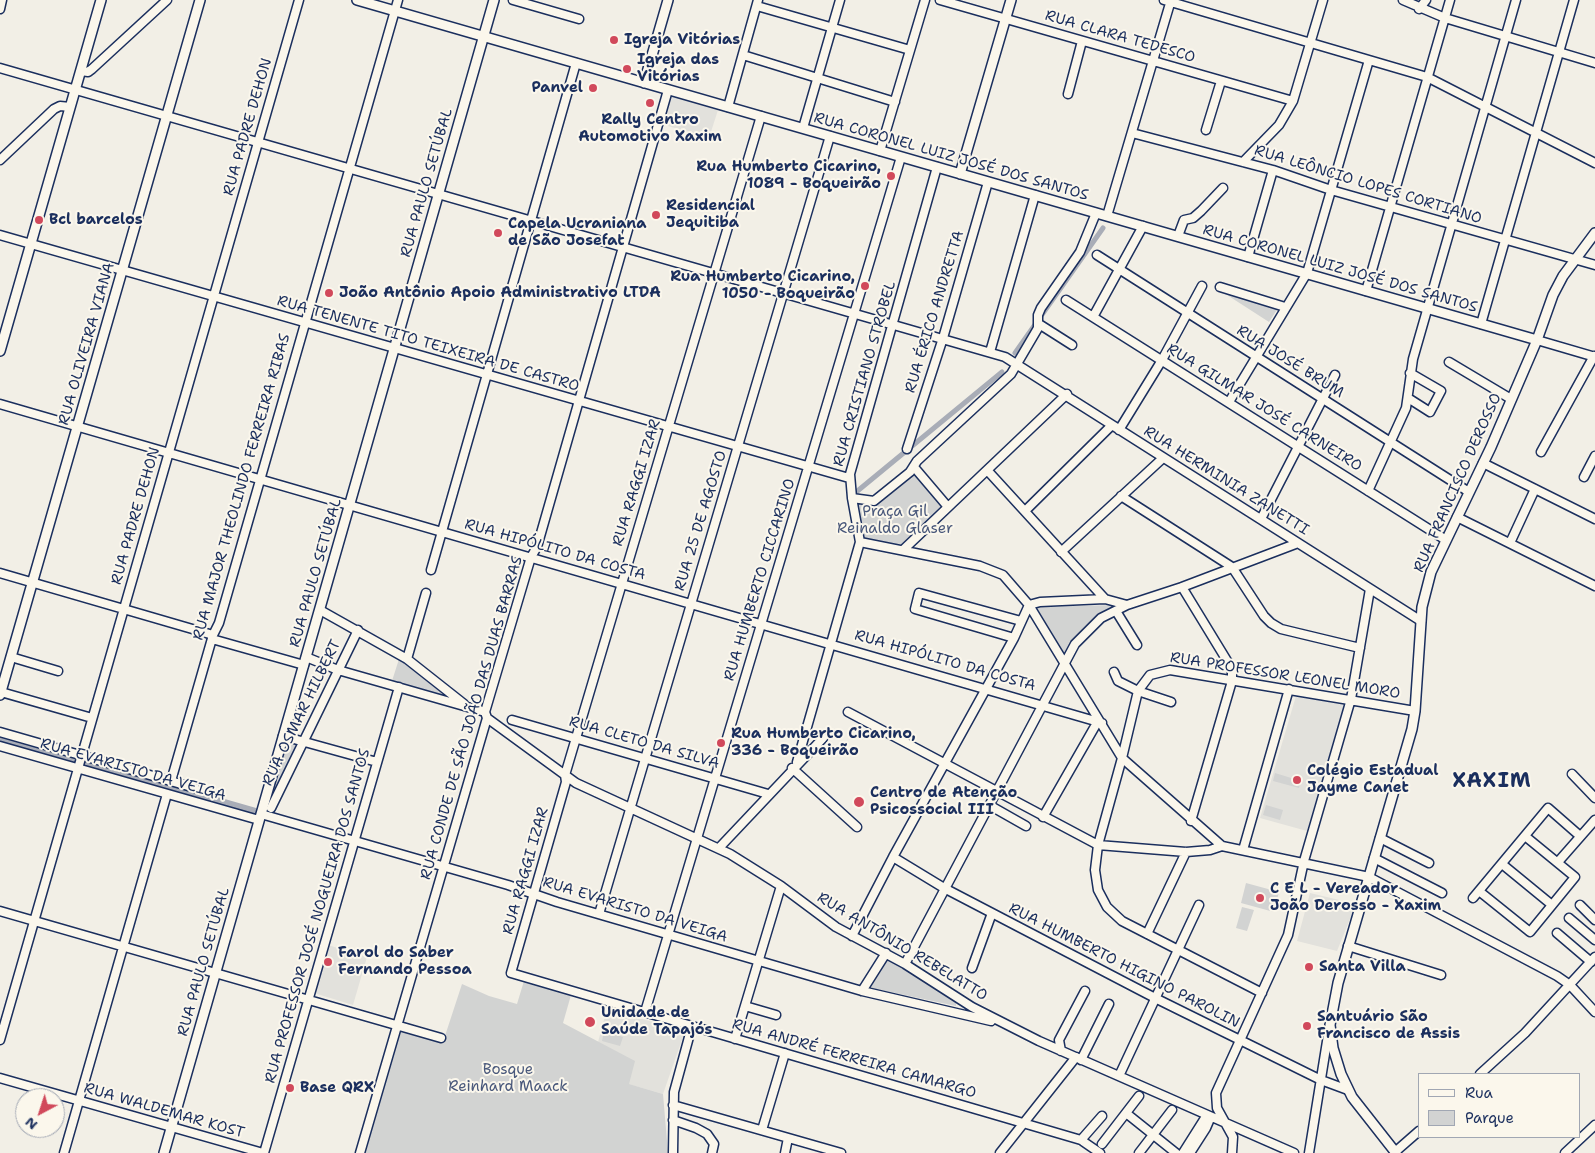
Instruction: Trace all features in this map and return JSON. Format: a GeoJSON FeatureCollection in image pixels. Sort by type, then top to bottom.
{"type":"FeatureCollection","features":[{"type":"Feature","properties":{"kind":"main road"},"geometry":{"type":"LineString","coordinates":[[0,351],[101,0]]}},
{"type":"Feature","properties":{"kind":"main road","name":"RUA OLIVEIRA VIANA"},"geometry":{"type":"LineString","coordinates":[[0,693],[200,0]]}},
{"type":"Feature","properties":{"kind":"main road","name":"RUA CORONEL LUIZ JOSÉ DOS SANTOS"},"geometry":{"type":"LineString","coordinates":[[357,0],[1536,340]]}},
{"type":"Feature","properties":{"kind":"main road","name":"RUA PAULO SETÚBAL"},"geometry":{"type":"LineString","coordinates":[[164,1153],[494,0]]}},
{"type":"Feature","properties":{"kind":"main road"},"geometry":{"type":"LineString","coordinates":[[644,83],[668,0]]}},
{"type":"Feature","properties":{"kind":"main road"},"geometry":{"type":"LineString","coordinates":[[960,174],[1011,0]]}},
{"type":"Feature","properties":{"kind":"main road","name":"RUA FRANCISCO DEROSSO"},"geometry":{"type":"LineString","coordinates":[[1396,1152],[1348,1090],[1333,1048],[1330,1025],[1338,983],[1416,711],[1421,621],[1431,572],[1483,463],[1536,340],[1553,295],[1575,259],[1595,233]]}},
{"type":"Feature","properties":{"kind":"street"},"geometry":{"type":"LineString","coordinates":[[0,9],[2,0]]}},
{"type":"Feature","properties":{"kind":"street"},"geometry":{"type":"LineString","coordinates":[[81,71],[88,72],[92,70],[167,0]]}},
{"type":"Feature","properties":{"kind":"street","name":"RUA PADRE DEHON"},"geometry":{"type":"LineString","coordinates":[[0,1040],[299,0]]}},
{"type":"Feature","properties":{"kind":"street","name":"RUA MAJOR THEOLINDO FERREIRA RIBAS"},"geometry":{"type":"LineString","coordinates":[[171,781],[212,637],[218,626],[398,0]]}},
{"type":"Feature","properties":{"kind":"street"},"geometry":{"type":"LineString","coordinates":[[513,0],[579,19]]}},
{"type":"Feature","properties":{"kind":"street"},"geometry":{"type":"LineString","coordinates":[[803,128],[840,0]]}},
{"type":"Feature","properties":{"kind":"street"},"geometry":{"type":"LineString","coordinates":[[880,151],[925,0]]}},
{"type":"Feature","properties":{"kind":"street","name":"RUA CLARA TEDESCO"},"geometry":{"type":"LineString","coordinates":[[940,0],[1293,101]]}},
{"type":"Feature","properties":{"kind":"street"},"geometry":{"type":"LineString","coordinates":[[1243,162],[1279,125],[1293,101],[1323,0]]}},
{"type":"Feature","properties":{"kind":"street"},"geometry":{"type":"LineString","coordinates":[[1403,0],[1419,9],[1445,18],[1595,63]]}},
{"type":"Feature","properties":{"kind":"street"},"geometry":{"type":"LineString","coordinates":[[1419,9],[1426,0]]}},
{"type":"Feature","properties":{"kind":"street"},"geometry":{"type":"LineString","coordinates":[[1366,291],[1450,0]]}},
{"type":"Feature","properties":{"kind":"street"},"geometry":{"type":"LineString","coordinates":[[1368,491],[1392,443],[1408,398],[1410,373],[1427,308],[1516,0]]}},
{"type":"Feature","properties":{"kind":"street"},"geometry":{"type":"LineString","coordinates":[[1481,324],[1574,0]]}},
{"type":"Feature","properties":{"kind":"street"},"geometry":{"type":"LineString","coordinates":[[1107,216],[1153,61],[1168,1],[1427,77],[1595,163]]}},
{"type":"Feature","properties":{"kind":"street"},"geometry":{"type":"LineString","coordinates":[[728,107],[758,3],[910,50]]}},
{"type":"Feature","properties":{"kind":"street"},"geometry":{"type":"LineString","coordinates":[[1068,94],[1082,41]]}},
{"type":"Feature","properties":{"kind":"street"},"geometry":{"type":"LineString","coordinates":[[743,55],[895,102]]}},
{"type":"Feature","properties":{"kind":"street"},"geometry":{"type":"LineString","coordinates":[[1229,402],[1254,357],[1306,273],[1369,60]]}},
{"type":"Feature","properties":{"kind":"street"},"geometry":{"type":"LineString","coordinates":[[431,570],[576,63]]}},
{"type":"Feature","properties":{"kind":"street","name":"RUA HERMINIA ZANETTI"},"geometry":{"type":"LineString","coordinates":[[0,68],[990,352],[1017,364],[1067,394],[1163,458],[1421,621]]}},
{"type":"Feature","properties":{"kind":"street"},"geometry":{"type":"LineString","coordinates":[[1206,130],[1221,80]]}},
{"type":"Feature","properties":{"kind":"street","name":"RUA CONDE DE SÃO JOÃO DAS DUAS BARRAS"},"geometry":{"type":"LineString","coordinates":[[360,1153],[444,866],[531,557],[537,547],[668,90]]}},
{"type":"Feature","properties":{"kind":"street"},"geometry":{"type":"LineString","coordinates":[[0,160],[54,109],[60,106],[70,108]]}},
{"type":"Feature","properties":{"kind":"street","name":"RUA RAGGI IZAR"},"geometry":{"type":"LineString","coordinates":[[511,973],[566,782],[565,775],[760,116]]}},
{"type":"Feature","properties":{"kind":"street","name":"RUA LEÔNCIO LOPES CORTIANO"},"geometry":{"type":"LineString","coordinates":[[1132,133],[1272,170],[1331,190],[1595,265]]}},
{"type":"Feature","properties":{"kind":"street","name":"RUA 25 DE AGOSTO"},"geometry":{"type":"LineString","coordinates":[[599,914],[830,136]]}},
{"type":"Feature","properties":{"kind":"street","name":"RUA HUMBERTO CICCARINO"},"geometry":{"type":"LineString","coordinates":[[645,1012],[901,157]]}},
{"type":"Feature","properties":{"kind":"street","name":"RUA CRISTIANO STROBEL"},"geometry":{"type":"LineString","coordinates":[[795,765],[832,644],[860,542],[849,478],[937,167]]}},
{"type":"Feature","properties":{"kind":"street"},"geometry":{"type":"LineString","coordinates":[[1248,257],[1272,170]]}},
{"type":"Feature","properties":{"kind":"street","name":"RUA ÉRICO ANDRETTA"},"geometry":{"type":"LineString","coordinates":[[907,449],[943,338],[988,182]]}},
{"type":"Feature","properties":{"kind":"street"},"geometry":{"type":"LineString","coordinates":[[1178,236],[1184,220],[1193,218],[1223,188]]}},
{"type":"Feature","properties":{"kind":"street"},"geometry":{"type":"LineString","coordinates":[[990,352],[1035,195]]}},
{"type":"Feature","properties":{"kind":"street"},"geometry":{"type":"LineString","coordinates":[[852,498],[874,501],[914,467],[917,461],[1011,374],[1039,321],[1041,308],[1077,258],[1096,213]]}},
{"type":"Feature","properties":{"kind":"street"},"geometry":{"type":"LineString","coordinates":[[1094,317],[1143,226]]}},
{"type":"Feature","properties":{"kind":"street","name":"RUA TENENTE TITO TEIXEIRA DE CASTRO"},"geometry":{"type":"LineString","coordinates":[[0,235],[849,478]]}},
{"type":"Feature","properties":{"kind":"street","name":"RUA JOSÉ BRUM"},"geometry":{"type":"LineString","coordinates":[[1097,255],[1254,357],[1469,492]]}},
{"type":"Feature","properties":{"kind":"street"},"geometry":{"type":"LineString","coordinates":[[1025,511],[1116,427],[1162,360],[1202,286]]}},
{"type":"Feature","properties":{"kind":"street"},"geometry":{"type":"LineString","coordinates":[[1220,287],[1286,307]]}},
{"type":"Feature","properties":{"kind":"street","name":"RUA GILMAR JOSÉ CARNEIRO"},"geometry":{"type":"LineString","coordinates":[[1066,300],[1446,540]]}},
{"type":"Feature","properties":{"kind":"street"},"geometry":{"type":"LineString","coordinates":[[1039,321],[1072,345]]}},
{"type":"Feature","properties":{"kind":"street"},"geometry":{"type":"LineString","coordinates":[[1536,340],[1594,356],[1541,452]]}},
{"type":"Feature","properties":{"kind":"street"},"geometry":{"type":"LineString","coordinates":[[1450,362],[1511,399]]}},
{"type":"Feature","properties":{"kind":"street"},"geometry":{"type":"LineString","coordinates":[[1408,398],[1430,412],[1441,391],[1410,373]]}},
{"type":"Feature","properties":{"kind":"street"},"geometry":{"type":"LineString","coordinates":[[1261,519],[1335,375]]}},
{"type":"Feature","properties":{"kind":"street"},"geometry":{"type":"LineString","coordinates":[[903,550],[1067,394]]}},
{"type":"Feature","properties":{"kind":"street","name":"RUA HIPÓLITO DA COSTA"},"geometry":{"type":"LineString","coordinates":[[0,404],[1044,704],[1100,722]]}},
{"type":"Feature","properties":{"kind":"street"},"geometry":{"type":"LineString","coordinates":[[1584,477],[1595,456]]}},
{"type":"Feature","properties":{"kind":"street"},"geometry":{"type":"LineString","coordinates":[[1062,552],[1163,458]]}},
{"type":"Feature","properties":{"kind":"street"},"geometry":{"type":"LineString","coordinates":[[1483,463],[1595,519]]}},
{"type":"Feature","properties":{"kind":"street"},"geometry":{"type":"LineString","coordinates":[[914,467],[948,507]]}},
{"type":"Feature","properties":{"kind":"street"},"geometry":{"type":"LineString","coordinates":[[987,470],[1105,600]]}},
{"type":"Feature","properties":{"kind":"street"},"geometry":{"type":"LineString","coordinates":[[1510,543],[1535,489]]}},
{"type":"Feature","properties":{"kind":"street"},"geometry":{"type":"LineString","coordinates":[[1121,496],[1232,567],[1264,616],[1271,623],[1281,629],[1360,648]]}},
{"type":"Feature","properties":{"kind":"street"},"geometry":{"type":"LineString","coordinates":[[1457,517],[1595,586]]}},
{"type":"Feature","properties":{"kind":"street"},"geometry":{"type":"LineString","coordinates":[[860,542],[993,570],[1012,583],[1029,605],[1122,758],[1191,821],[1222,846],[1369,877],[1570,985],[1595,1012]]}},
{"type":"Feature","properties":{"kind":"street"},"geometry":{"type":"LineString","coordinates":[[905,964],[1076,644],[1086,632],[1101,618],[1127,605],[1182,587],[1298,543]]}},
{"type":"Feature","properties":{"kind":"street"},"geometry":{"type":"LineString","coordinates":[[0,573],[212,637],[466,706],[486,715]]}},
{"type":"Feature","properties":{"kind":"street"},"geometry":{"type":"LineString","coordinates":[[1182,587],[1229,664],[1232,681],[1191,821]]}},
{"type":"Feature","properties":{"kind":"street"},"geometry":{"type":"LineString","coordinates":[[1232,1153],[1233,1137],[1217,1108],[1216,1093],[1288,934],[1304,862],[1351,700],[1370,589]]}},
{"type":"Feature","properties":{"kind":"street"},"geometry":{"type":"LineString","coordinates":[[1014,638],[915,609],[919,593],[1021,620]]}},
{"type":"Feature","properties":{"kind":"street"},"geometry":{"type":"LineString","coordinates":[[407,659],[426,594]]}},
{"type":"Feature","properties":{"kind":"street"},"geometry":{"type":"LineString","coordinates":[[852,936],[893,857],[1014,638],[1029,605],[1040,602],[1105,600],[1127,605]]}},
{"type":"Feature","properties":{"kind":"street"},"geometry":{"type":"LineString","coordinates":[[320,610],[407,659],[466,706]]}},
{"type":"Feature","properties":{"kind":"street"},"geometry":{"type":"LineString","coordinates":[[1116,611],[1138,645]]}},
{"type":"Feature","properties":{"kind":"street","name":"RUA OSMAR HILBERT"},"geometry":{"type":"LineString","coordinates":[[271,808],[358,630]]}},
{"type":"Feature","properties":{"kind":"street"},"geometry":{"type":"LineString","coordinates":[[11,657],[58,671]]}},
{"type":"Feature","properties":{"kind":"street","name":"RUA PROFESSOR LEONEL MORO"},"geometry":{"type":"LineString","coordinates":[[1138,691],[1150,675],[1170,670],[1416,711]]}},
{"type":"Feature","properties":{"kind":"street"},"geometry":{"type":"LineString","coordinates":[[1114,672],[1118,681],[1138,691],[1172,702]]}},
{"type":"Feature","properties":{"kind":"street","name":"RUA PROFESSOR JOSÉ NOGUEIRA DOS SANTOS"},"geometry":{"type":"LineString","coordinates":[[263,1153],[399,687]]}},
{"type":"Feature","properties":{"kind":"street"},"geometry":{"type":"LineString","coordinates":[[1243,850],[1289,689]]}},
{"type":"Feature","properties":{"kind":"street"},"geometry":{"type":"LineString","coordinates":[[1138,691],[1098,845],[1095,870],[1098,890],[1107,907],[1122,920],[1262,993]]}},
{"type":"Feature","properties":{"kind":"street"},"geometry":{"type":"LineString","coordinates":[[0,693],[92,718]]}},
{"type":"Feature","properties":{"kind":"street"},"geometry":{"type":"LineString","coordinates":[[848,712],[1098,845],[1186,852],[1210,850],[1222,846]]}},
{"type":"Feature","properties":{"kind":"street","name":"RUA ANTÔNIO REBELATTO"},"geometry":{"type":"LineString","coordinates":[[486,715],[565,775],[630,809],[719,848],[781,886],[852,936],[905,964],[960,1001],[1003,1024],[1062,1051],[1294,1153]]}},
{"type":"Feature","properties":{"kind":"street","name":"RUA CLETO DA SILVA"},"geometry":{"type":"LineString","coordinates":[[512,720],[768,794]]}},
{"type":"Feature","properties":{"kind":"street"},"geometry":{"type":"LineString","coordinates":[[1043,817],[1100,722]]}},
{"type":"Feature","properties":{"kind":"street","name":"RUA EVARISTO DA VEIGA"},"geometry":{"type":"LineString","coordinates":[[0,732],[195,788]]}},
{"type":"Feature","properties":{"kind":"street"},"geometry":{"type":"LineString","coordinates":[[283,736],[377,762]]}},
{"type":"Feature","properties":{"kind":"street"},"geometry":{"type":"LineString","coordinates":[[719,848],[795,765],[823,738]]}},
{"type":"Feature","properties":{"kind":"street","name":"RUA EVARISTO DA VEIGA"},"geometry":{"type":"LineString","coordinates":[[0,746],[167,794],[354,841],[444,866],[599,914],[862,991],[1003,1024]]}},
{"type":"Feature","properties":{"kind":"street"},"geometry":{"type":"LineString","coordinates":[[795,765],[857,827]]}},
{"type":"Feature","properties":{"kind":"street"},"geometry":{"type":"LineString","coordinates":[[1572,774],[1594,796]]}},
{"type":"Feature","properties":{"kind":"street"},"geometry":{"type":"LineString","coordinates":[[64,1153],[167,794]]}},
{"type":"Feature","properties":{"kind":"street"},"geometry":{"type":"LineString","coordinates":[[989,805],[1026,826]]}},
{"type":"Feature","properties":{"kind":"street"},"geometry":{"type":"LineString","coordinates":[[1473,898],[1548,808],[1580,836]]}},
{"type":"Feature","properties":{"kind":"street"},"geometry":{"type":"LineString","coordinates":[[1558,862],[1595,820]]}},
{"type":"Feature","properties":{"kind":"street"},"geometry":{"type":"LineString","coordinates":[[1479,891],[1530,932],[1575,877],[1525,836]]}},
{"type":"Feature","properties":{"kind":"street"},"geometry":{"type":"LineString","coordinates":[[1380,838],[1429,863]]}},
{"type":"Feature","properties":{"kind":"street"},"geometry":{"type":"LineString","coordinates":[[1147,934],[1186,852]]}},
{"type":"Feature","properties":{"kind":"street","name":"RUA HUMBERTO HIGINO PAROLIN"},"geometry":{"type":"LineString","coordinates":[[893,857],[992,914],[1157,999],[1320,1080],[1348,1090]]}},
{"type":"Feature","properties":{"kind":"street"},"geometry":{"type":"LineString","coordinates":[[1374,858],[1442,893]]}},
{"type":"Feature","properties":{"kind":"street"},"geometry":{"type":"LineString","coordinates":[[1502,864],[1552,905]]}},
{"type":"Feature","properties":{"kind":"street"},"geometry":{"type":"LineString","coordinates":[[735,1039],[781,886]]}},
{"type":"Feature","properties":{"kind":"street"},"geometry":{"type":"LineString","coordinates":[[1118,1076],[1157,999],[1199,905]]}},
{"type":"Feature","properties":{"kind":"street"},"geometry":{"type":"LineString","coordinates":[[1580,905],[1595,920]]}},
{"type":"Feature","properties":{"kind":"street"},"geometry":{"type":"LineString","coordinates":[[0,911],[441,1038]]}},
{"type":"Feature","properties":{"kind":"street"},"geometry":{"type":"LineString","coordinates":[[972,968],[992,914]]}},
{"type":"Feature","properties":{"kind":"street"},"geometry":{"type":"LineString","coordinates":[[1570,918],[1595,940]]}},
{"type":"Feature","properties":{"kind":"street"},"geometry":{"type":"LineString","coordinates":[[1481,1073],[1525,1033],[1593,959],[1557,933]]}},
{"type":"Feature","properties":{"kind":"street"},"geometry":{"type":"LineString","coordinates":[[1348,946],[1441,975]]}},
{"type":"Feature","properties":{"kind":"street"},"geometry":{"type":"LineString","coordinates":[[862,991],[886,953]]}},
{"type":"Feature","properties":{"kind":"street","name":"RUA ANDRÉ FERREIRA CAMARGO"},"geometry":{"type":"LineString","coordinates":[[511,973],[1082,1140],[1100,1153]]}},
{"type":"Feature","properties":{"kind":"street"},"geometry":{"type":"LineString","coordinates":[[1062,1051],[1059,1040],[1085,991]]}},
{"type":"Feature","properties":{"kind":"street"},"geometry":{"type":"LineString","coordinates":[[956,1013],[960,1001]]}},
{"type":"Feature","properties":{"kind":"street"},"geometry":{"type":"LineString","coordinates":[[1000,1153],[1078,1058],[1109,1004]]}},
{"type":"Feature","properties":{"kind":"street"},"geometry":{"type":"LineString","coordinates":[[745,1006],[776,1015]]}},
{"type":"Feature","properties":{"kind":"street"},"geometry":{"type":"LineString","coordinates":[[1309,1153],[1330,1025]]}},
{"type":"Feature","properties":{"kind":"street"},"geometry":{"type":"LineString","coordinates":[[673,1153],[674,1087],[692,1026]]}},
{"type":"Feature","properties":{"kind":"street"},"geometry":{"type":"LineString","coordinates":[[762,1130],[785,1053]]}},
{"type":"Feature","properties":{"kind":"street","name":"RUA WALDEMAR KOST"},"geometry":{"type":"LineString","coordinates":[[0,1078],[263,1153]]}},
{"type":"Feature","properties":{"kind":"street"},"geometry":{"type":"LineString","coordinates":[[1102,1144],[1139,1096]]}},
{"type":"Feature","properties":{"kind":"street"},"geometry":{"type":"LineString","coordinates":[[673,1105],[841,1153]]}},
{"type":"Feature","properties":{"kind":"street"},"geometry":{"type":"LineString","coordinates":[[1139,1153],[1172,1110]]}},
{"type":"Feature","properties":{"kind":"street"},"geometry":{"type":"LineString","coordinates":[[1126,1113],[1176,1153]]}},
{"type":"Feature","properties":{"kind":"street"},"geometry":{"type":"LineString","coordinates":[[1183,1153],[1191,1148],[1207,1115]]}},
{"type":"Feature","properties":{"kind":"street"},"geometry":{"type":"LineString","coordinates":[[1082,1140],[1102,1116]]}},
{"type":"Feature","properties":{"kind":"street"},"geometry":{"type":"LineString","coordinates":[[673,1120],[707,1134],[714,1144],[712,1153]]}},
{"type":"Feature","properties":{"kind":"street"},"geometry":{"type":"LineString","coordinates":[[1565,1153],[1595,1125]]}},
{"type":"Feature","properties":{"kind":"street"},"geometry":{"type":"LineString","coordinates":[[1396,1152],[1418,1132]]}},
{"type":"Feature","properties":{"kind":"street"},"geometry":{"type":"LineString","coordinates":[[785,1153],[788,1138]]}},
{"type":"Feature","properties":{"kind":"shaded area"},"geometry":{"type":"Polygon","coordinates":[[[669,96],[718,110],[709,138],[661,124],[669,96]]]}},
{"type":"Feature","properties":{"kind":"shaded area","name":"Colégio Estadual Jayme Canet"},"geometry":{"type":"Polygon","coordinates":[[[1296,696],[1344,705],[1307,831],[1260,818],[1296,696]]]}},
{"type":"Feature","properties":{"kind":"shaded area"},"geometry":{"type":"Polygon","coordinates":[[[1310,893],[1356,904],[1337,951],[1297,941],[1310,893]]]}},
{"type":"Feature","properties":{"kind":"shaded area"},"geometry":{"type":"Polygon","coordinates":[[[328,945],[367,957],[353,1005],[314,993],[328,945]]]}},
{"type":"Feature","properties":{"kind":"shaded area"},"geometry":{"type":"Polygon","coordinates":[[[607,1009],[685,1031],[663,1094],[628,1084],[598,1042],[607,1009]]]}},
{"type":"Feature","properties":{"kind":"green space"},"geometry":{"type":"Polygon","coordinates":[[[1224,293],[1234,295],[1278,308],[1269,322],[1224,293]]]}},
{"type":"Feature","properties":{"kind":"green space","name":"Praça Gil Reinaldo Glaser"},"geometry":{"type":"Polygon","coordinates":[[[912,472],[944,508],[902,547],[864,541],[855,501],[875,504],[912,472]]]}},
{"type":"Feature","properties":{"kind":"green space"},"geometry":{"type":"Polygon","coordinates":[[[1117,605],[1096,617],[1083,628],[1064,657],[1033,607],[1117,605]]]}},
{"type":"Feature","properties":{"kind":"green space"},"geometry":{"type":"Polygon","coordinates":[[[399,659],[415,670],[451,698],[392,681],[399,659]]]}},
{"type":"Feature","properties":{"kind":"green space"},"geometry":{"type":"Polygon","coordinates":[[[286,740],[298,744],[268,806],[286,740]]]}},
{"type":"Feature","properties":{"kind":"green space"},"geometry":{"type":"Polygon","coordinates":[[[1275,773],[1301,781],[1299,788],[1273,781],[1275,773]]]}},
{"type":"Feature","properties":{"kind":"green space"},"geometry":{"type":"Polygon","coordinates":[[[1266,805],[1283,810],[1280,820],[1263,815],[1266,805]]]}},
{"type":"Feature","properties":{"kind":"green space","name":"C E L - Vereador João Derosso - Xaxim"},"geometry":{"type":"Polygon","coordinates":[[[1246,883],[1279,892],[1274,912],[1241,903],[1246,883]]]}},
{"type":"Feature","properties":{"kind":"green space"},"geometry":{"type":"Polygon","coordinates":[[[1242,907],[1254,910],[1247,931],[1236,928],[1242,907]]]}},
{"type":"Feature","properties":{"kind":"green space"},"geometry":{"type":"Polygon","coordinates":[[[886,960],[903,967],[956,1002],[956,1006],[872,988],[870,984],[886,960]]]}},
{"type":"Feature","properties":{"kind":"green space","name":"Bosque Reinhard Maack"},"geometry":{"type":"Polygon","coordinates":[[[524,981],[571,995],[563,1023],[635,1061],[629,1084],[663,1094],[668,1153],[363,1153],[400,1029],[443,1042],[462,984],[489,996],[517,1004],[524,981]]]}},
{"type":"Feature","properties":{"kind":"green space"},"geometry":{"type":"Polygon","coordinates":[[[604,1031],[623,1037],[620,1046],[602,1041],[604,1031]]]}},
{"type":"Feature","properties":{"kind":"waterway"},"geometry":{"type":"LineString","coordinates":[[1015,353],[1103,228]]}},
{"type":"Feature","properties":{"kind":"waterway"},"geometry":{"type":"LineString","coordinates":[[855,493],[1002,372]]}},
{"type":"Feature","properties":{"kind":"waterway"},"geometry":{"type":"LineString","coordinates":[[0,739],[254,812]]}},
{"type":"Feature","properties":{"kind":"place","name":"Igreja Vitórias"},"geometry":{"type":"Point","coordinates":[614,40]}},
{"type":"Feature","properties":{"kind":"place","name":"Igreja das Vitórias"},"geometry":{"type":"Point","coordinates":[627,69]}},
{"type":"Feature","properties":{"kind":"place","name":"Panvel"},"geometry":{"type":"Point","coordinates":[593,88]}},
{"type":"Feature","properties":{"kind":"place","name":"Rally Centro Automotivo Xaxim"},"geometry":{"type":"Point","coordinates":[650,103]}},
{"type":"Feature","properties":{"kind":"place","name":"Rua Humberto Cicarino, 1089 - Boqueirão"},"geometry":{"type":"Point","coordinates":[891,176]}},
{"type":"Feature","properties":{"kind":"place","name":"Residencial Jequitiba"},"geometry":{"type":"Point","coordinates":[656,215]}},
{"type":"Feature","properties":{"kind":"place","name":"Bcl barcelos"},"geometry":{"type":"Point","coordinates":[39,220]}},
{"type":"Feature","properties":{"kind":"place","name":"Capela Ucraniana de São Josefat"},"geometry":{"type":"Point","coordinates":[498,233]}},
{"type":"Feature","properties":{"kind":"place","name":"Rua Humberto Cicarino, 1050 - Boqueirão"},"geometry":{"type":"Point","coordinates":[865,286]}},
{"type":"Feature","properties":{"kind":"place","name":"João Antônio Apoio Administrativo LTDA"},"geometry":{"type":"Point","coordinates":[329,293]}},
{"type":"Feature","properties":{"kind":"place","name":"Rua Humberto Cicarino, 336 - Boqueirão"},"geometry":{"type":"Point","coordinates":[721,743]}},
{"type":"Feature","properties":{"kind":"place","name":"Colégio Estadual Jayme Canet"},"geometry":{"type":"Point","coordinates":[1297,780]}},
{"type":"Feature","properties":{"kind":"place","name":"Centro de Atenção Psicossocial III"},"geometry":{"type":"Point","coordinates":[859,802]}},
{"type":"Feature","properties":{"kind":"place","name":"C E L - Vereador João Derosso - Xaxim"},"geometry":{"type":"Point","coordinates":[1260,898]}},
{"type":"Feature","properties":{"kind":"place","name":"Farol do Saber Fernando Pessoa"},"geometry":{"type":"Point","coordinates":[328,962]}},
{"type":"Feature","properties":{"kind":"place","name":"Santa Villa"},"geometry":{"type":"Point","coordinates":[1309,967]}},
{"type":"Feature","properties":{"kind":"place","name":"Unidade de Saúde Tapajós"},"geometry":{"type":"Point","coordinates":[590,1022]}},
{"type":"Feature","properties":{"kind":"place","name":"Santuário São Francisco de Assis"},"geometry":{"type":"Point","coordinates":[1307,1026]}},
{"type":"Feature","properties":{"kind":"place","name":"Base QRX"},"geometry":{"type":"Point","coordinates":[290,1088]}},
{"type":"Feature","properties":{"kind":"district","name":"XAXIM"},"geometry":{"type":"Point","coordinates":[1492,782]}}]}
